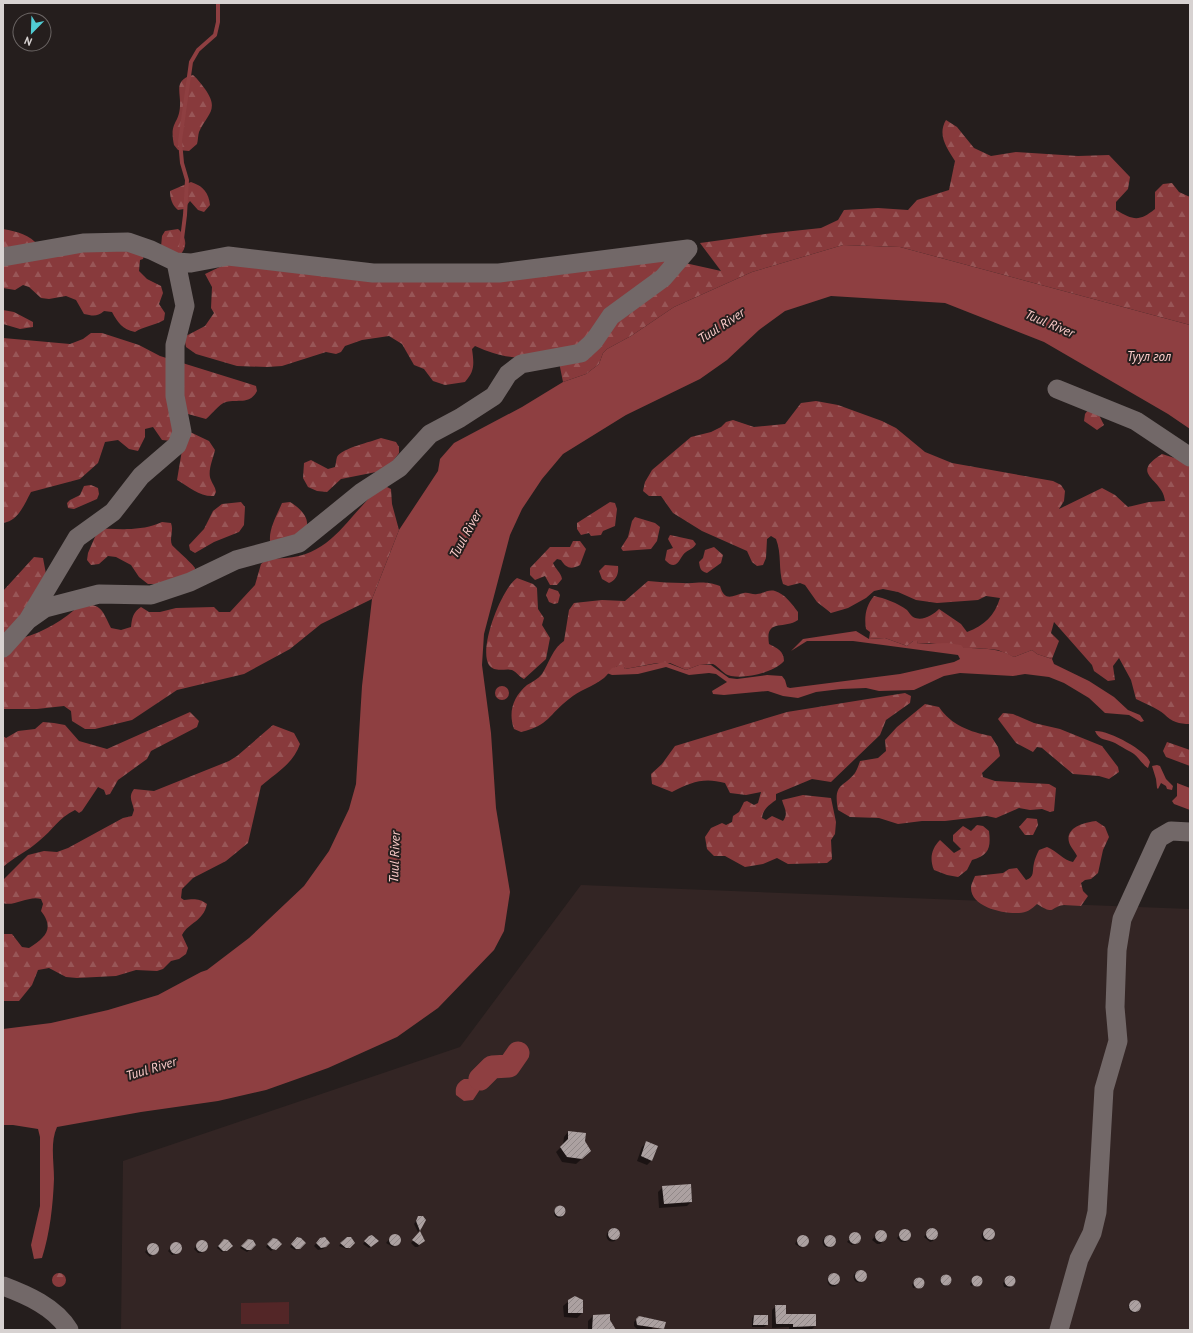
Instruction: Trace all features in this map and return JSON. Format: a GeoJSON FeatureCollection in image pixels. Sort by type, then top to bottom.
{"type":"FeatureCollection","features":[{"type":"Feature","properties":{"kind":"street"},"geometry":{"type":"LineString","coordinates":[[3,257],[84,243],[128,242],[151,250],[176,262],[191,262],[228,256],[373,273],[499,273],[688,249],[663,278],[612,316],[594,341],[581,353],[521,364],[508,374],[494,396],[460,418],[430,434],[399,468],[362,492],[299,543],[236,560],[190,582],[151,595],[99,594],[45,608],[28,620]]}},
{"type":"Feature","properties":{"kind":"street"},"geometry":{"type":"LineString","coordinates":[[3,648],[28,620],[77,538],[113,512],[141,476],[177,445],[182,432],[176,396],[175,345],[185,306],[176,262]]}},
{"type":"Feature","properties":{"kind":"street"},"geometry":{"type":"LineString","coordinates":[[1057,389],[1136,421],[1190,457]]}},
{"type":"Feature","properties":{"kind":"street"},"geometry":{"type":"LineString","coordinates":[[1059,1330],[1080,1259],[1092,1233],[1096,1212],[1104,1089],[1118,1041],[1115,1007],[1117,950],[1122,919],[1159,838],[1171,831],[1190,832]]}},
{"type":"Feature","properties":{"kind":"street"},"geometry":{"type":"LineString","coordinates":[[3,1286],[43,1304],[66,1324],[69,1330]]}},
{"type":"Feature","properties":{"kind":"shaded area"},"geometry":{"type":"Polygon","coordinates":[[[581,885],[1190,909],[1190,1330],[121,1330],[123,1161],[460,1047],[581,885]]]}},
{"type":"Feature","properties":{"kind":"shaded area"},"geometry":{"type":"Polygon","coordinates":[[[289,1302],[289,1324],[241,1324],[241,1303],[289,1302]]]}},
{"type":"Feature","properties":{"kind":"green space"},"geometry":{"type":"Polygon","coordinates":[[[193,75],[205,89],[212,102],[211,112],[199,132],[197,144],[189,151],[178,150],[174,145],[173,127],[178,117],[180,106],[179,87],[183,80],[193,75]]]}},
{"type":"Feature","properties":{"kind":"green space"},"geometry":{"type":"Polygon","coordinates":[[[946,120],[957,127],[974,148],[991,156],[1016,152],[1078,156],[1109,155],[1130,177],[1128,189],[1116,202],[1116,210],[1132,218],[1140,218],[1155,209],[1155,192],[1163,184],[1172,183],[1179,192],[1190,197],[1190,325],[900,247],[843,245],[752,272],[674,307],[631,336],[607,349],[603,353],[599,364],[586,374],[563,382],[558,357],[516,358],[496,354],[475,346],[472,349],[472,371],[465,382],[445,385],[433,381],[424,369],[414,365],[402,344],[389,336],[362,340],[345,346],[341,352],[336,354],[326,352],[282,366],[267,367],[237,366],[196,354],[186,347],[184,337],[205,326],[214,313],[211,308],[212,287],[205,274],[226,264],[361,280],[667,259],[721,271],[700,243],[821,228],[838,220],[844,210],[878,208],[908,210],[917,200],[949,190],[955,161],[944,141],[942,131],[946,120]]]}},
{"type":"Feature","properties":{"kind":"green space"},"geometry":{"type":"Polygon","coordinates":[[[191,182],[205,190],[207,194],[210,205],[204,212],[198,210],[190,201],[184,209],[178,210],[174,206],[170,196],[170,191],[191,182]]]}},
{"type":"Feature","properties":{"kind":"green space"},"geometry":{"type":"Polygon","coordinates":[[[3,229],[27,236],[39,246],[122,246],[144,255],[143,259],[140,260],[139,271],[147,279],[161,286],[163,293],[159,304],[165,313],[164,320],[135,332],[121,325],[112,312],[104,311],[95,316],[84,314],[76,300],[66,296],[49,299],[41,298],[29,287],[23,285],[15,290],[3,288],[3,229]]]}},
{"type":"Feature","properties":{"kind":"green space"},"geometry":{"type":"Polygon","coordinates":[[[178,229],[185,239],[184,250],[179,256],[161,247],[162,236],[165,231],[178,229]]]}},
{"type":"Feature","properties":{"kind":"green space"},"geometry":{"type":"Polygon","coordinates":[[[3,310],[14,312],[33,322],[33,327],[20,329],[3,324],[3,310]]]}},
{"type":"Feature","properties":{"kind":"green space"},"geometry":{"type":"Polygon","coordinates":[[[91,333],[102,333],[139,345],[160,356],[256,386],[257,391],[247,400],[223,403],[206,419],[188,414],[172,441],[162,440],[153,427],[145,429],[145,437],[138,451],[129,449],[118,440],[105,442],[98,463],[80,479],[31,492],[17,516],[8,522],[3,523],[3,338],[70,344],[83,339],[91,333]]]}},
{"type":"Feature","properties":{"kind":"green space"},"geometry":{"type":"Polygon","coordinates":[[[816,401],[838,405],[882,421],[896,428],[925,452],[952,463],[1053,481],[1061,485],[1065,491],[1064,501],[1059,509],[1102,488],[1115,495],[1128,507],[1149,502],[1165,501],[1163,493],[1147,472],[1152,461],[1162,454],[1181,460],[1190,467],[1190,724],[1173,721],[1158,710],[1136,699],[1131,680],[1119,658],[1113,666],[1115,680],[1108,681],[1094,671],[1092,665],[1054,622],[1051,633],[1059,641],[1052,659],[1037,654],[1032,650],[1014,657],[998,650],[964,648],[930,643],[918,644],[917,641],[913,641],[907,646],[885,638],[869,639],[870,632],[866,629],[865,620],[867,607],[874,596],[886,599],[899,605],[907,610],[912,616],[920,619],[927,617],[939,609],[961,624],[967,632],[979,627],[992,615],[1000,598],[986,596],[978,600],[937,603],[916,600],[898,592],[883,589],[874,591],[866,598],[848,608],[831,613],[817,602],[805,585],[800,583],[788,586],[783,584],[779,550],[776,539],[771,536],[767,539],[766,558],[763,565],[757,566],[752,562],[747,551],[702,531],[673,513],[661,496],[649,496],[643,491],[645,482],[652,470],[691,437],[711,432],[721,427],[726,422],[733,420],[754,427],[785,424],[801,403],[816,401]]]}},
{"type":"Feature","properties":{"kind":"green space"},"geometry":{"type":"Polygon","coordinates":[[[1088,410],[1098,413],[1104,425],[1097,430],[1084,421],[1085,414],[1088,410]]]}},
{"type":"Feature","properties":{"kind":"green space"},"geometry":{"type":"Polygon","coordinates":[[[190,432],[209,441],[215,450],[210,473],[210,477],[216,492],[214,496],[199,493],[177,480],[182,450],[190,432]]]}},
{"type":"Feature","properties":{"kind":"green space"},"geometry":{"type":"Polygon","coordinates":[[[381,438],[396,442],[399,447],[399,453],[390,465],[381,471],[341,479],[327,492],[317,491],[308,487],[303,478],[304,463],[311,460],[328,469],[335,467],[337,457],[340,454],[357,446],[381,438]]]}},
{"type":"Feature","properties":{"kind":"green space"},"geometry":{"type":"Polygon","coordinates":[[[91,485],[98,488],[99,494],[97,499],[74,509],[68,508],[67,503],[80,495],[84,486],[91,485]]]}},
{"type":"Feature","properties":{"kind":"green space"},"geometry":{"type":"Polygon","coordinates":[[[383,485],[391,489],[392,504],[399,530],[372,599],[321,624],[290,649],[244,674],[177,690],[132,720],[95,729],[85,729],[72,721],[71,711],[64,706],[37,709],[3,709],[3,591],[34,557],[43,558],[46,574],[22,638],[53,625],[81,604],[88,604],[97,607],[103,612],[111,628],[121,630],[131,627],[133,616],[141,607],[149,612],[160,612],[176,608],[214,607],[219,612],[230,612],[255,585],[261,564],[268,558],[289,558],[307,553],[322,546],[346,524],[369,498],[383,485]]]}},
{"type":"Feature","properties":{"kind":"green space"},"geometry":{"type":"Polygon","coordinates":[[[241,502],[245,507],[244,525],[239,532],[214,542],[195,553],[190,550],[189,545],[204,529],[213,511],[222,504],[241,502]]]}},
{"type":"Feature","properties":{"kind":"green space"},"geometry":{"type":"Polygon","coordinates":[[[290,502],[304,514],[307,524],[306,529],[295,537],[274,543],[270,541],[270,536],[274,522],[282,503],[290,502]]]}},
{"type":"Feature","properties":{"kind":"green space"},"geometry":{"type":"Polygon","coordinates":[[[610,502],[615,503],[617,509],[615,526],[603,531],[601,535],[591,536],[589,533],[581,535],[577,529],[577,523],[610,502]]]}},
{"type":"Feature","properties":{"kind":"green space"},"geometry":{"type":"Polygon","coordinates":[[[635,517],[655,523],[660,527],[657,541],[651,549],[623,551],[621,548],[628,537],[632,521],[635,517]]]}},
{"type":"Feature","properties":{"kind":"green space"},"geometry":{"type":"Polygon","coordinates":[[[162,522],[171,523],[172,545],[195,568],[194,575],[165,584],[148,584],[139,577],[131,565],[116,557],[108,556],[99,564],[91,565],[87,560],[88,553],[98,530],[140,528],[162,522]]]}},
{"type":"Feature","properties":{"kind":"green space"},"geometry":{"type":"Polygon","coordinates":[[[670,535],[693,540],[696,544],[684,554],[676,564],[673,565],[669,564],[665,560],[667,550],[673,548],[668,539],[670,535]]]}},
{"type":"Feature","properties":{"kind":"green space"},"geometry":{"type":"Polygon","coordinates":[[[573,541],[580,541],[586,549],[580,565],[577,567],[571,568],[565,565],[561,560],[557,559],[553,563],[562,579],[557,585],[550,585],[545,576],[535,580],[530,575],[530,568],[550,547],[570,547],[573,541]]]}},
{"type":"Feature","properties":{"kind":"green space"},"geometry":{"type":"Polygon","coordinates":[[[714,547],[723,555],[721,563],[707,573],[701,569],[699,562],[703,558],[705,550],[714,547]]]}},
{"type":"Feature","properties":{"kind":"green space"},"geometry":{"type":"Polygon","coordinates":[[[605,565],[618,566],[618,572],[614,580],[609,583],[602,579],[599,571],[605,565]]]}},
{"type":"Feature","properties":{"kind":"green space"},"geometry":{"type":"Polygon","coordinates":[[[517,578],[533,584],[537,588],[538,609],[544,618],[542,625],[550,638],[546,659],[524,679],[512,670],[494,669],[489,665],[486,657],[489,633],[493,619],[505,593],[517,578]]]}},
{"type":"Feature","properties":{"kind":"green space"},"geometry":{"type":"Polygon","coordinates":[[[648,581],[709,583],[720,586],[724,595],[730,597],[746,593],[759,594],[770,591],[779,592],[798,612],[798,620],[772,628],[768,636],[769,644],[781,652],[784,661],[780,665],[760,674],[738,677],[724,673],[713,664],[699,665],[686,670],[670,663],[657,663],[625,669],[623,665],[619,666],[613,668],[600,681],[577,693],[538,726],[521,732],[514,729],[512,723],[512,711],[515,700],[527,685],[542,674],[554,652],[564,641],[569,610],[574,603],[602,600],[625,601],[648,581]]]}},
{"type":"Feature","properties":{"kind":"green space"},"geometry":{"type":"Polygon","coordinates":[[[549,588],[558,591],[560,595],[558,603],[554,604],[549,602],[546,595],[549,588]]]}},
{"type":"Feature","properties":{"kind":"green space"},"geometry":{"type":"Polygon","coordinates":[[[502,686],[507,688],[509,693],[507,698],[502,700],[497,698],[495,693],[497,688],[502,686]]]}},
{"type":"Feature","properties":{"kind":"green space"},"geometry":{"type":"Polygon","coordinates":[[[905,693],[911,696],[910,703],[886,720],[880,735],[831,782],[812,779],[776,794],[776,800],[764,812],[762,818],[766,820],[772,816],[783,821],[786,813],[782,800],[803,795],[831,798],[836,822],[835,834],[831,840],[832,859],[827,863],[788,864],[777,858],[763,864],[745,867],[725,856],[714,856],[707,849],[705,837],[711,828],[722,823],[726,825],[732,822],[733,816],[739,812],[744,802],[747,801],[754,805],[758,803],[761,792],[746,795],[730,793],[725,783],[711,780],[692,783],[672,792],[652,784],[651,774],[662,764],[675,746],[787,712],[905,693]]]}},
{"type":"Feature","properties":{"kind":"green space"},"geometry":{"type":"Polygon","coordinates":[[[925,704],[939,707],[949,719],[968,730],[991,736],[998,747],[1000,756],[982,773],[983,777],[995,781],[1049,784],[1056,788],[1054,811],[1050,812],[1042,809],[1030,810],[1019,808],[996,818],[987,816],[945,821],[922,821],[898,824],[879,818],[850,817],[838,810],[838,790],[855,773],[860,761],[878,758],[886,751],[885,740],[897,727],[925,704]]]}},
{"type":"Feature","properties":{"kind":"green space"},"geometry":{"type":"Polygon","coordinates":[[[190,712],[199,721],[197,727],[151,751],[147,759],[118,780],[110,794],[106,795],[104,790],[98,787],[82,811],[79,813],[75,810],[69,813],[35,845],[3,867],[3,736],[6,738],[18,731],[35,729],[43,722],[54,723],[65,725],[79,741],[107,749],[190,712]]]}},
{"type":"Feature","properties":{"kind":"green space"},"geometry":{"type":"Polygon","coordinates":[[[1003,713],[1013,714],[1034,723],[1060,729],[1102,746],[1118,767],[1119,772],[1109,779],[1099,776],[1073,774],[1042,748],[1037,747],[1033,752],[1016,743],[998,719],[1003,713]]]}},
{"type":"Feature","properties":{"kind":"green space"},"geometry":{"type":"Polygon","coordinates":[[[273,725],[294,733],[300,744],[289,763],[261,786],[248,843],[226,861],[193,878],[182,889],[181,898],[184,900],[199,900],[207,904],[202,915],[188,927],[182,935],[188,948],[186,954],[179,959],[171,961],[163,969],[157,971],[136,970],[116,976],[77,978],[66,977],[49,968],[38,970],[32,985],[19,1001],[3,1001],[3,934],[12,934],[22,947],[29,948],[44,937],[48,928],[45,917],[41,911],[43,904],[41,899],[32,898],[12,904],[3,903],[4,879],[28,855],[44,851],[57,852],[68,848],[123,818],[132,816],[134,810],[131,797],[134,789],[154,791],[229,761],[273,725]]]}},
{"type":"Feature","properties":{"kind":"green space"},"geometry":{"type":"Polygon","coordinates":[[[1167,742],[1190,750],[1190,766],[1166,757],[1163,751],[1167,742]]]}},
{"type":"Feature","properties":{"kind":"green space"},"geometry":{"type":"Polygon","coordinates":[[[1027,818],[1037,819],[1038,825],[1033,835],[1025,835],[1019,827],[1027,818]]]}},
{"type":"Feature","properties":{"kind":"green space"},"geometry":{"type":"Polygon","coordinates":[[[1096,821],[1105,827],[1109,837],[1103,850],[1098,873],[1091,879],[1085,880],[1081,883],[1083,891],[1088,896],[1081,906],[1064,905],[1052,910],[1047,910],[1037,904],[1031,909],[1022,913],[1012,913],[997,911],[982,905],[972,895],[971,886],[975,876],[1003,873],[1009,869],[1017,868],[1026,880],[1029,879],[1033,873],[1034,861],[1039,850],[1047,847],[1073,862],[1077,856],[1070,846],[1070,833],[1077,826],[1096,821]]]}},
{"type":"Feature","properties":{"kind":"green space"},"geometry":{"type":"Polygon","coordinates":[[[977,825],[983,826],[989,831],[990,842],[988,850],[982,856],[972,860],[967,870],[958,877],[934,870],[932,866],[932,854],[935,846],[940,840],[954,853],[961,849],[953,841],[953,835],[963,826],[971,831],[977,825]]]}},
{"type":"Feature","properties":{"kind":"green space"},"geometry":{"type":"Polygon","coordinates":[[[59,1273],[64,1275],[66,1280],[64,1285],[59,1287],[54,1285],[52,1280],[54,1275],[59,1273]]]}},
{"type":"Feature","properties":{"kind":"water"},"geometry":{"type":"Polygon","coordinates":[[[843,245],[900,247],[1190,325],[1190,429],[1168,414],[1044,342],[945,303],[831,296],[785,311],[759,330],[727,360],[700,379],[626,415],[563,454],[542,479],[522,509],[510,535],[484,634],[482,665],[491,733],[496,808],[510,892],[504,931],[494,950],[438,1008],[397,1037],[328,1068],[266,1090],[218,1101],[141,1112],[57,1127],[53,1146],[54,1179],[49,1229],[42,1258],[34,1259],[31,1245],[40,1206],[40,1137],[38,1129],[3,1125],[3,1029],[51,1023],[108,1010],[158,995],[207,970],[249,938],[304,886],[329,851],[349,809],[356,784],[362,686],[372,599],[399,530],[438,471],[440,459],[454,443],[522,407],[563,382],[586,374],[599,364],[603,353],[607,349],[631,336],[674,307],[752,272],[843,245]]]}},
{"type":"Feature","properties":{"kind":"water"},"geometry":{"type":"Polygon","coordinates":[[[856,631],[869,639],[885,638],[907,646],[913,641],[917,640],[918,644],[947,643],[961,645],[964,648],[984,648],[996,650],[1014,657],[1032,650],[1037,654],[1052,659],[1054,664],[1089,681],[1114,697],[1128,710],[1140,715],[1144,721],[1141,722],[1129,715],[1105,713],[1089,698],[1064,683],[1049,677],[1025,674],[1013,676],[960,673],[944,676],[914,690],[879,691],[866,688],[841,689],[816,692],[798,698],[783,696],[768,691],[724,695],[713,694],[712,691],[727,682],[716,674],[709,673],[689,675],[666,667],[638,674],[612,675],[607,673],[612,668],[623,664],[625,669],[665,662],[686,670],[699,665],[711,665],[729,678],[737,679],[767,675],[782,676],[787,687],[790,688],[900,674],[954,662],[960,659],[958,655],[853,641],[807,641],[791,651],[803,639],[856,631]]]}},
{"type":"Feature","properties":{"kind":"water"},"geometry":{"type":"Polygon","coordinates":[[[1095,731],[1117,737],[1142,752],[1150,762],[1148,768],[1134,754],[1115,743],[1099,737],[1095,731]]]}},
{"type":"Feature","properties":{"kind":"water"},"geometry":{"type":"Polygon","coordinates":[[[1152,766],[1160,766],[1166,779],[1173,786],[1172,790],[1167,789],[1166,786],[1161,783],[1158,789],[1157,788],[1152,766]]]}},
{"type":"Feature","properties":{"kind":"water"},"geometry":{"type":"Polygon","coordinates":[[[1177,783],[1190,788],[1190,810],[1174,804],[1172,801],[1177,796],[1177,783]]]}},
{"type":"Feature","properties":{"kind":"water"},"geometry":{"type":"Polygon","coordinates":[[[464,1079],[480,1079],[479,1091],[473,1100],[464,1101],[456,1095],[457,1086],[464,1079]]]}},
{"type":"Feature","properties":{"kind":"building"},"geometry":{"type":"Polygon","coordinates":[[[568,1131],[586,1133],[585,1141],[591,1151],[582,1159],[567,1157],[560,1147],[568,1139],[568,1131]]]}},
{"type":"Feature","properties":{"kind":"building"},"geometry":{"type":"Polygon","coordinates":[[[646,1141],[658,1146],[652,1161],[641,1156],[646,1141]]]}},
{"type":"Feature","properties":{"kind":"building"},"geometry":{"type":"Polygon","coordinates":[[[691,1184],[692,1202],[664,1204],[662,1186],[691,1184]]]}},
{"type":"Feature","properties":{"kind":"building"},"geometry":{"type":"Polygon","coordinates":[[[558,1206],[562,1206],[564,1207],[564,1215],[558,1216],[555,1213],[555,1209],[558,1206]]]}},
{"type":"Feature","properties":{"kind":"building"},"geometry":{"type":"Polygon","coordinates":[[[418,1216],[423,1216],[426,1220],[420,1231],[416,1221],[418,1216]]]}},
{"type":"Feature","properties":{"kind":"building"},"geometry":{"type":"Polygon","coordinates":[[[614,1228],[618,1230],[620,1234],[618,1238],[614,1240],[610,1238],[608,1234],[610,1230],[614,1228]]]}},
{"type":"Feature","properties":{"kind":"building"},"geometry":{"type":"Polygon","coordinates":[[[932,1228],[936,1230],[938,1234],[936,1238],[932,1240],[928,1238],[926,1234],[928,1230],[932,1228]]]}},
{"type":"Feature","properties":{"kind":"building"},"geometry":{"type":"Polygon","coordinates":[[[989,1228],[993,1230],[995,1234],[993,1238],[989,1240],[985,1238],[983,1234],[985,1230],[989,1228]]]}},
{"type":"Feature","properties":{"kind":"building"},"geometry":{"type":"Polygon","coordinates":[[[905,1229],[909,1231],[911,1235],[909,1239],[905,1241],[901,1239],[899,1235],[901,1231],[905,1229]]]}},
{"type":"Feature","properties":{"kind":"building"},"geometry":{"type":"Polygon","coordinates":[[[879,1230],[883,1230],[887,1236],[883,1242],[879,1242],[875,1238],[875,1234],[879,1230]]]}},
{"type":"Feature","properties":{"kind":"building"},"geometry":{"type":"Polygon","coordinates":[[[420,1231],[425,1241],[419,1245],[412,1240],[420,1231]]]}},
{"type":"Feature","properties":{"kind":"building"},"geometry":{"type":"Polygon","coordinates":[[[853,1232],[857,1232],[861,1238],[857,1244],[853,1244],[849,1240],[849,1236],[853,1232]]]}},
{"type":"Feature","properties":{"kind":"building"},"geometry":{"type":"Polygon","coordinates":[[[393,1234],[397,1234],[401,1240],[397,1246],[393,1246],[389,1242],[389,1238],[393,1234]]]}},
{"type":"Feature","properties":{"kind":"building"},"geometry":{"type":"Polygon","coordinates":[[[372,1235],[379,1241],[371,1247],[364,1241],[372,1235]]]}},
{"type":"Feature","properties":{"kind":"building"},"geometry":{"type":"Polygon","coordinates":[[[803,1235],[807,1237],[809,1241],[807,1245],[803,1247],[799,1245],[797,1241],[799,1237],[803,1235]]]}},
{"type":"Feature","properties":{"kind":"building"},"geometry":{"type":"Polygon","coordinates":[[[830,1235],[834,1237],[836,1241],[834,1245],[830,1247],[826,1245],[824,1241],[826,1237],[830,1235]]]}},
{"type":"Feature","properties":{"kind":"building"},"geometry":{"type":"Polygon","coordinates":[[[297,1237],[301,1238],[306,1243],[300,1249],[296,1249],[291,1244],[297,1237]]]}},
{"type":"Feature","properties":{"kind":"building"},"geometry":{"type":"Polygon","coordinates":[[[325,1237],[330,1243],[326,1247],[321,1248],[316,1243],[320,1238],[325,1237]]]}},
{"type":"Feature","properties":{"kind":"building"},"geometry":{"type":"Polygon","coordinates":[[[347,1237],[351,1237],[355,1243],[350,1248],[346,1248],[340,1243],[347,1237]]]}},
{"type":"Feature","properties":{"kind":"building"},"geometry":{"type":"Polygon","coordinates":[[[273,1238],[277,1239],[282,1244],[276,1250],[272,1249],[267,1244],[273,1238]]]}},
{"type":"Feature","properties":{"kind":"building"},"geometry":{"type":"Polygon","coordinates":[[[224,1239],[228,1240],[233,1246],[227,1251],[223,1251],[218,1246],[224,1239]]]}},
{"type":"Feature","properties":{"kind":"building"},"geometry":{"type":"Polygon","coordinates":[[[248,1239],[253,1240],[256,1245],[251,1250],[247,1250],[241,1246],[248,1239]]]}},
{"type":"Feature","properties":{"kind":"building"},"geometry":{"type":"Polygon","coordinates":[[[200,1240],[204,1240],[208,1246],[204,1252],[200,1252],[196,1248],[196,1244],[200,1240]]]}},
{"type":"Feature","properties":{"kind":"building"},"geometry":{"type":"Polygon","coordinates":[[[176,1242],[180,1244],[182,1248],[180,1252],[176,1254],[172,1252],[170,1248],[172,1244],[176,1242]]]}},
{"type":"Feature","properties":{"kind":"building"},"geometry":{"type":"Polygon","coordinates":[[[153,1243],[157,1245],[159,1249],[157,1253],[153,1255],[149,1253],[147,1249],[149,1245],[153,1243]]]}},
{"type":"Feature","properties":{"kind":"building"},"geometry":{"type":"Polygon","coordinates":[[[861,1270],[865,1272],[867,1276],[865,1280],[861,1282],[857,1280],[855,1276],[857,1272],[861,1270]]]}},
{"type":"Feature","properties":{"kind":"building"},"geometry":{"type":"Polygon","coordinates":[[[834,1273],[838,1275],[840,1279],[838,1283],[834,1285],[830,1283],[828,1279],[830,1275],[834,1273]]]}},
{"type":"Feature","properties":{"kind":"building"},"geometry":{"type":"Polygon","coordinates":[[[944,1275],[948,1275],[950,1276],[950,1284],[944,1285],[941,1282],[941,1278],[944,1275]]]}},
{"type":"Feature","properties":{"kind":"building"},"geometry":{"type":"Polygon","coordinates":[[[975,1276],[979,1276],[981,1277],[981,1285],[975,1286],[972,1283],[972,1279],[975,1276]]]}},
{"type":"Feature","properties":{"kind":"building"},"geometry":{"type":"Polygon","coordinates":[[[1008,1276],[1012,1276],[1014,1277],[1014,1285],[1008,1286],[1005,1283],[1005,1279],[1008,1276]]]}},
{"type":"Feature","properties":{"kind":"building"},"geometry":{"type":"Polygon","coordinates":[[[917,1278],[921,1278],[923,1279],[923,1287],[917,1288],[914,1285],[914,1281],[917,1278]]]}},
{"type":"Feature","properties":{"kind":"building"},"geometry":{"type":"Polygon","coordinates":[[[575,1296],[583,1300],[583,1313],[568,1313],[568,1300],[575,1296]]]}},
{"type":"Feature","properties":{"kind":"building"},"geometry":{"type":"Polygon","coordinates":[[[1135,1300],[1139,1302],[1141,1306],[1139,1310],[1135,1312],[1131,1310],[1129,1306],[1131,1302],[1135,1300]]]}},
{"type":"Feature","properties":{"kind":"building"},"geometry":{"type":"Polygon","coordinates":[[[775,1305],[786,1305],[786,1314],[816,1314],[816,1326],[793,1327],[793,1324],[776,1324],[775,1305]]]}},
{"type":"Feature","properties":{"kind":"building"},"geometry":{"type":"Polygon","coordinates":[[[610,1314],[610,1320],[616,1330],[592,1330],[593,1315],[610,1314]]]}},
{"type":"Feature","properties":{"kind":"building"},"geometry":{"type":"Polygon","coordinates":[[[754,1315],[768,1315],[768,1325],[753,1325],[754,1315]]]}},
{"type":"Feature","properties":{"kind":"building"},"geometry":{"type":"Polygon","coordinates":[[[639,1316],[666,1322],[664,1329],[637,1325],[636,1319],[639,1316]]]}},
{"type":"Feature","properties":{"kind":"waterway"},"geometry":{"type":"LineString","coordinates":[[181,247],[187,180],[182,163],[180,141],[191,62],[198,50],[215,35],[218,22],[218,3]]}},
{"type":"Feature","properties":{"kind":"waterway"},"geometry":{"type":"LineString","coordinates":[[480,1079],[492,1067],[509,1066],[518,1053]]}},
{"type":"Feature","properties":{"kind":"water label","name":"Tuul River"},"geometry":{"type":"Point","coordinates":[1050,323]}},
{"type":"Feature","properties":{"kind":"water label","name":"Tuul River"},"geometry":{"type":"Point","coordinates":[721,325]}},
{"type":"Feature","properties":{"kind":"water label","name":"Туул гол"},"geometry":{"type":"Point","coordinates":[1149,356]}},
{"type":"Feature","properties":{"kind":"water label","name":"Tuul River"},"geometry":{"type":"Point","coordinates":[465,534]}},
{"type":"Feature","properties":{"kind":"water label","name":"Tuul River"},"geometry":{"type":"Point","coordinates":[394,857]}},
{"type":"Feature","properties":{"kind":"water label","name":"Tuul River"},"geometry":{"type":"Point","coordinates":[151,1068]}}]}
